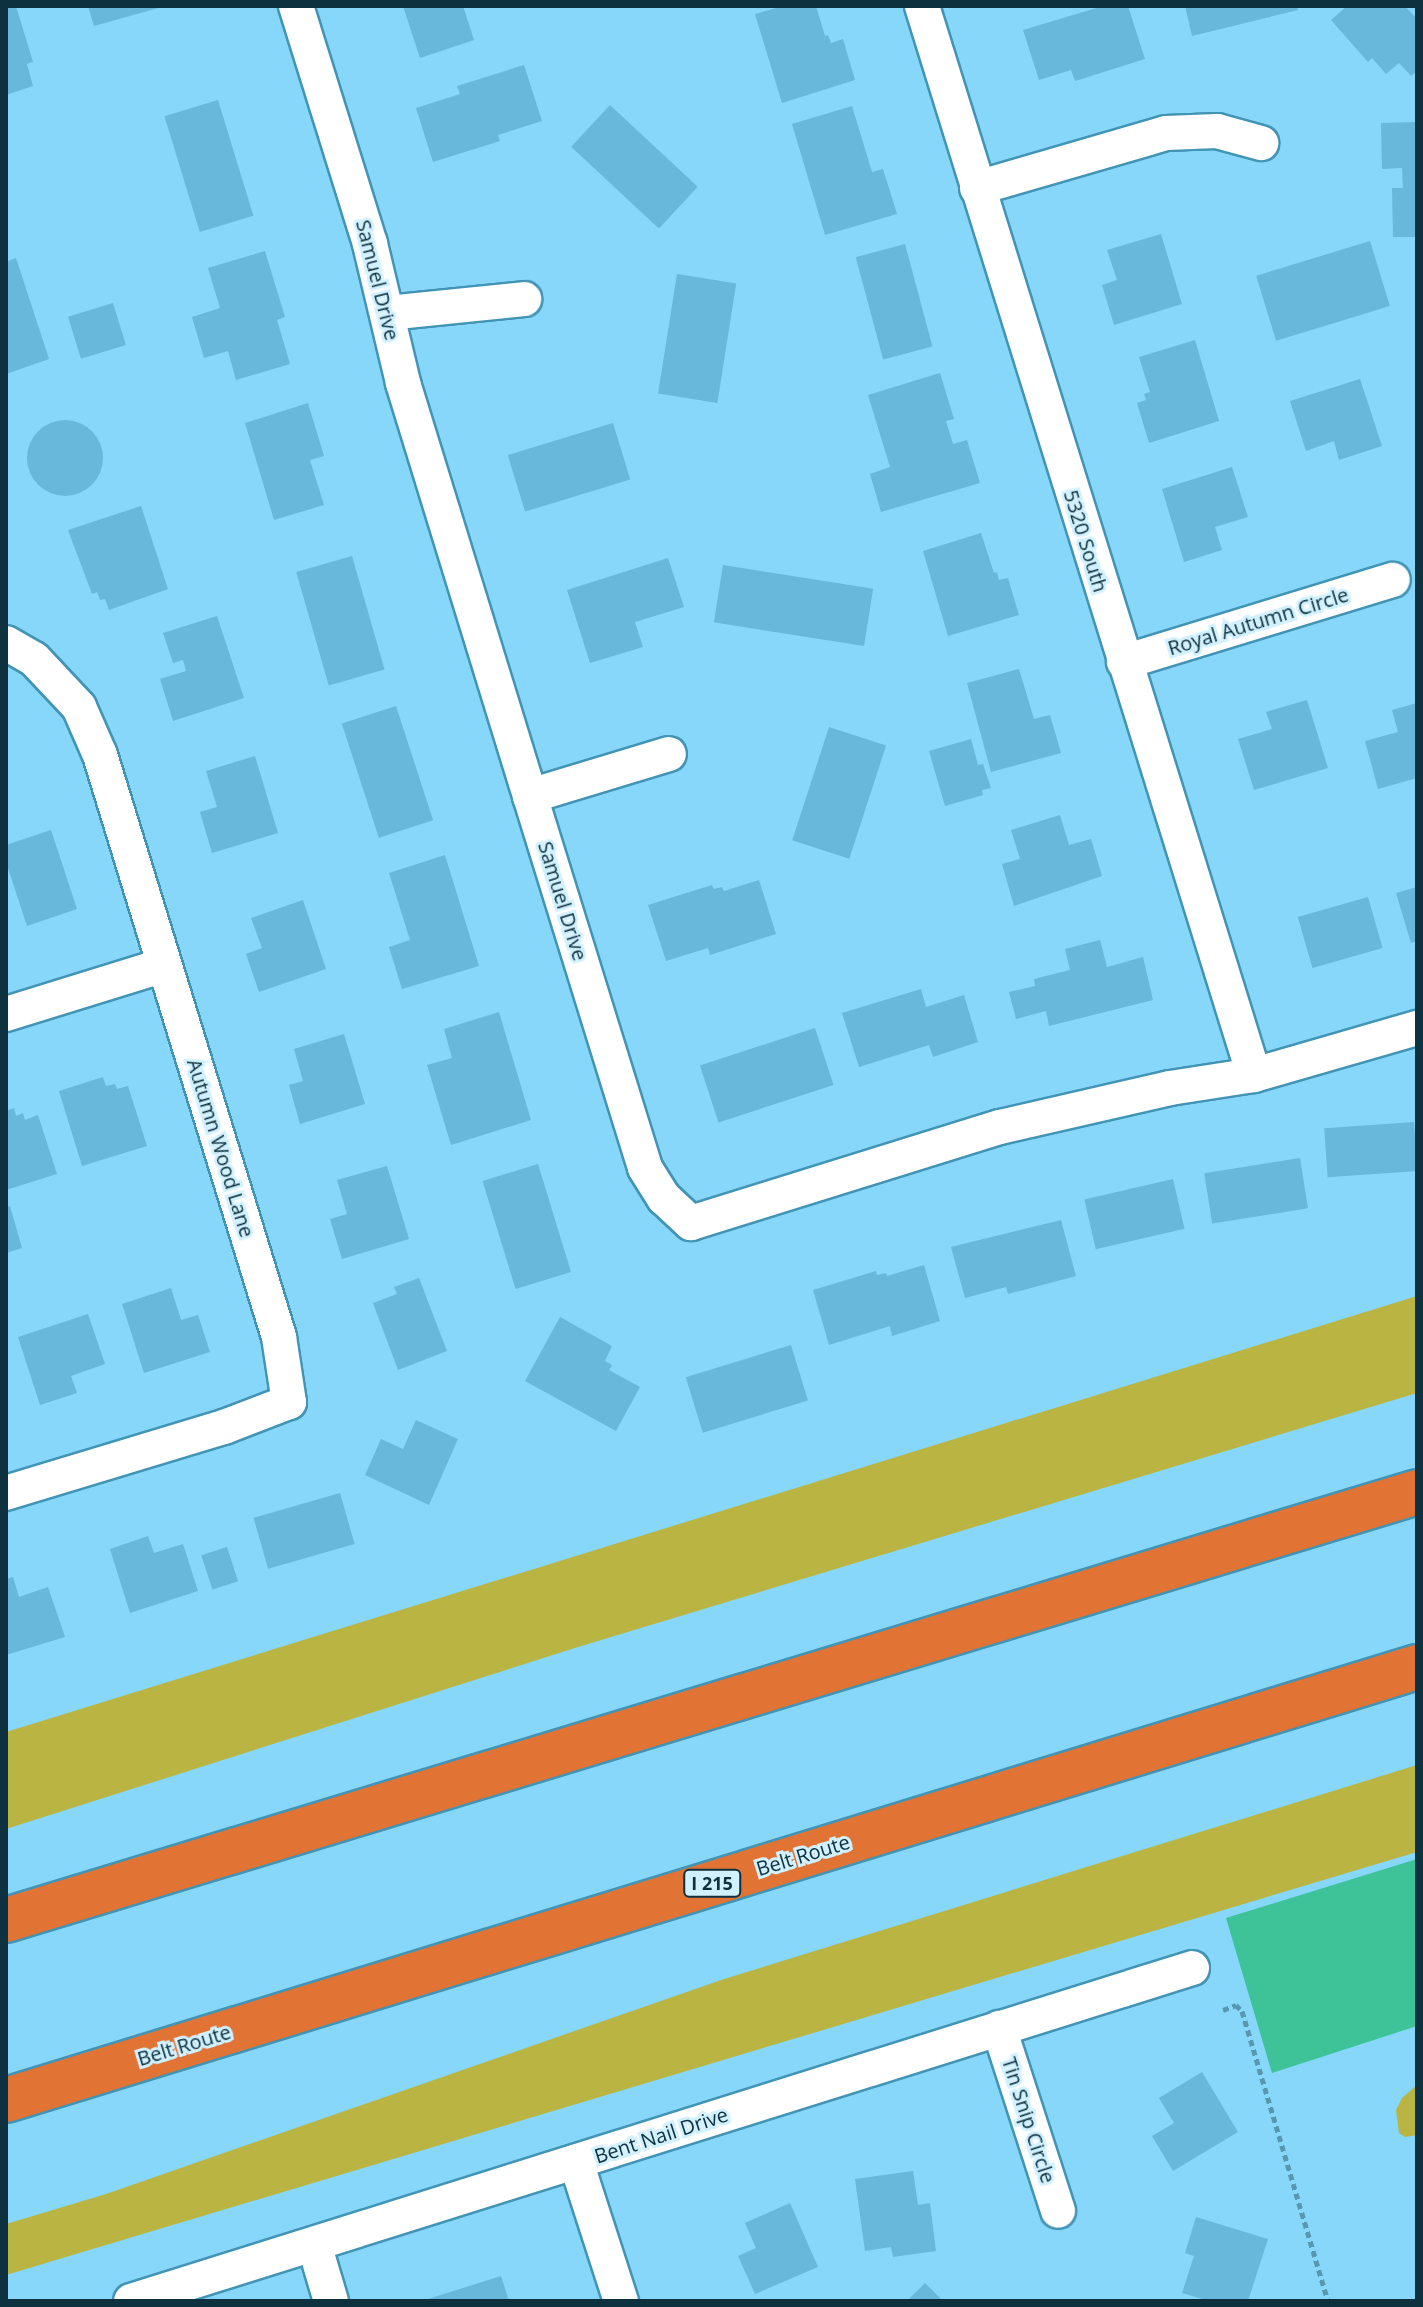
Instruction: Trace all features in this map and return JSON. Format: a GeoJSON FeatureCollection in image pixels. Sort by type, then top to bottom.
{"type":"FeatureCollection","features":[{"type":"Feature","properties":{"kind":"highway"},"geometry":{"type":"LineString","coordinates":[[6,1920],[1417,1492]]}},
{"type":"Feature","properties":{"kind":"highway","name":"Belt Route"},"geometry":{"type":"LineString","coordinates":[[6,2100],[1417,1667]]}},
{"type":"Feature","properties":{"kind":"street","name":"Samuel Drive"},"geometry":{"type":"LineString","coordinates":[[296,6],[370,244],[403,383],[530,796],[645,1168],[664,1198],[691,1223],[1000,1127],[1170,1088],[1254,1075]]}},
{"type":"Feature","properties":{"kind":"street","name":"5320 South"},"geometry":{"type":"LineString","coordinates":[[922,6],[1254,1075]]}},
{"type":"Feature","properties":{"kind":"street"},"geometry":{"type":"LineString","coordinates":[[977,188],[1166,133],[1217,131],[1261,143]]}},
{"type":"Feature","properties":{"kind":"street"},"geometry":{"type":"LineString","coordinates":[[387,313],[524,299]]}},
{"type":"Feature","properties":{"kind":"street","name":"Royal Autumn Circle"},"geometry":{"type":"LineString","coordinates":[[1124,662],[1393,580]]}},
{"type":"Feature","properties":{"kind":"street","name":"Autumn Wood Lane"},"geometry":{"type":"LineString","coordinates":[[6,643],[34,659],[79,707],[100,755],[279,1337],[289,1402],[224,1427],[6,1493]]}},
{"type":"Feature","properties":{"kind":"street"},"geometry":{"type":"LineString","coordinates":[[530,796],[669,754]]}},
{"type":"Feature","properties":{"kind":"street"},"geometry":{"type":"LineString","coordinates":[[6,1014],[164,965]]}},
{"type":"Feature","properties":{"kind":"street"},"geometry":{"type":"LineString","coordinates":[[1254,1075],[1417,1028]]}},
{"type":"Feature","properties":{"kind":"street","name":"Bent Nail Drive"},"geometry":{"type":"LineString","coordinates":[[131,2301],[1192,1968]]}},
{"type":"Feature","properties":{"kind":"street","name":"Tin Snip Circle"},"geometry":{"type":"LineString","coordinates":[[999,2028],[1058,2211]]}},
{"type":"Feature","properties":{"kind":"street"},"geometry":{"type":"LineString","coordinates":[[576,2162],[621,2301]]}},
{"type":"Feature","properties":{"kind":"street"},"geometry":{"type":"LineString","coordinates":[[314,2244],[331,2301]]}},
{"type":"Feature","properties":{"kind":"path"},"geometry":{"type":"LineString","coordinates":[[1223,2010],[1236,2005],[1242,2011],[1328,2301]]}},
{"type":"Feature","properties":{"kind":"shaded area"},"geometry":{"type":"Polygon","coordinates":[[[1417,1296],[1417,1393],[578,1647],[6,1829],[6,1732],[1417,1296]]]}},
{"type":"Feature","properties":{"kind":"shaded area"},"geometry":{"type":"Polygon","coordinates":[[[1417,1765],[1417,1852],[6,2275],[6,2224],[106,2194],[724,1979],[1417,1765]]]}},
{"type":"Feature","properties":{"kind":"shaded area"},"geometry":{"type":"Polygon","coordinates":[[[1417,1859],[1417,2026],[1272,2073],[1226,1918],[1417,1859]]]}},
{"type":"Feature","properties":{"kind":"shaded area"},"geometry":{"type":"Polygon","coordinates":[[[1417,2085],[1417,2135],[1405,2137],[1399,2133],[1396,2110],[1402,2098],[1417,2085]]]}},
{"type":"Feature","properties":{"kind":"building"},"geometry":{"type":"Polygon","coordinates":[[[6,6],[16,6],[33,62],[27,64],[33,86],[6,95],[6,6]]]}},
{"type":"Feature","properties":{"kind":"building"},"geometry":{"type":"Polygon","coordinates":[[[88,6],[162,6],[162,7],[94,26],[88,6]]]}},
{"type":"Feature","properties":{"kind":"building"},"geometry":{"type":"Polygon","coordinates":[[[403,6],[463,6],[474,40],[420,58],[403,6]]]}},
{"type":"Feature","properties":{"kind":"building"},"geometry":{"type":"Polygon","coordinates":[[[783,6],[816,6],[825,36],[828,35],[831,43],[843,39],[855,80],[782,103],[755,14],[783,6]]]}},
{"type":"Feature","properties":{"kind":"building"},"geometry":{"type":"Polygon","coordinates":[[[1103,6],[1128,6],[1145,59],[1075,81],[1071,70],[1039,80],[1023,30],[1103,6]]]}},
{"type":"Feature","properties":{"kind":"building"},"geometry":{"type":"Polygon","coordinates":[[[1185,6],[1297,6],[1298,10],[1192,36],[1185,6]]]}},
{"type":"Feature","properties":{"kind":"building"},"geometry":{"type":"Polygon","coordinates":[[[1347,6],[1405,6],[1417,19],[1417,71],[1411,76],[1399,63],[1386,74],[1372,58],[1368,62],[1331,20],[1347,6]]]}},
{"type":"Feature","properties":{"kind":"building"},"geometry":{"type":"Polygon","coordinates":[[[524,65],[542,121],[498,135],[500,141],[433,162],[416,108],[460,94],[457,86],[524,65]]]}},
{"type":"Feature","properties":{"kind":"building"},"geometry":{"type":"Polygon","coordinates":[[[218,100],[253,216],[200,232],[164,116],[218,100]]]}},
{"type":"Feature","properties":{"kind":"building"},"geometry":{"type":"Polygon","coordinates":[[[610,105],[698,187],[659,229],[571,147],[610,105]]]}},
{"type":"Feature","properties":{"kind":"building"},"geometry":{"type":"Polygon","coordinates":[[[852,106],[872,172],[883,169],[897,214],[825,235],[792,124],[852,106]]]}},
{"type":"Feature","properties":{"kind":"building"},"geometry":{"type":"Polygon","coordinates":[[[1417,122],[1417,237],[1393,237],[1392,188],[1403,188],[1402,168],[1382,169],[1381,123],[1417,122]]]}},
{"type":"Feature","properties":{"kind":"building"},"geometry":{"type":"Polygon","coordinates":[[[1161,234],[1182,304],[1114,325],[1102,285],[1117,280],[1107,250],[1161,234]]]}},
{"type":"Feature","properties":{"kind":"building"},"geometry":{"type":"Polygon","coordinates":[[[1370,241],[1390,306],[1276,341],[1256,276],[1370,241]]]}},
{"type":"Feature","properties":{"kind":"building"},"geometry":{"type":"Polygon","coordinates":[[[905,244],[932,346],[883,360],[856,257],[905,244]]]}},
{"type":"Feature","properties":{"kind":"building"},"geometry":{"type":"Polygon","coordinates":[[[265,251],[285,317],[277,320],[290,364],[236,380],[228,351],[204,358],[192,317],[220,308],[208,268],[265,251]]]}},
{"type":"Feature","properties":{"kind":"building"},"geometry":{"type":"Polygon","coordinates":[[[16,258],[49,359],[6,374],[6,262],[16,258]]]}},
{"type":"Feature","properties":{"kind":"building"},"geometry":{"type":"Polygon","coordinates":[[[677,274],[736,283],[717,403],[658,394],[677,274]]]}},
{"type":"Feature","properties":{"kind":"building"},"geometry":{"type":"Polygon","coordinates":[[[113,303],[126,345],[81,359],[68,317],[113,303]]]}},
{"type":"Feature","properties":{"kind":"building"},"geometry":{"type":"Polygon","coordinates":[[[1195,340],[1219,421],[1149,443],[1137,403],[1146,400],[1144,394],[1150,392],[1139,357],[1195,340]]]}},
{"type":"Feature","properties":{"kind":"building"},"geometry":{"type":"Polygon","coordinates":[[[940,373],[954,419],[946,421],[953,444],[967,440],[980,483],[881,512],[870,474],[890,467],[868,395],[940,373]]]}},
{"type":"Feature","properties":{"kind":"building"},"geometry":{"type":"Polygon","coordinates":[[[1360,379],[1382,446],[1339,460],[1334,441],[1306,451],[1290,401],[1360,379]]]}},
{"type":"Feature","properties":{"kind":"building"},"geometry":{"type":"Polygon","coordinates":[[[308,403],[324,456],[310,460],[324,505],[274,520],[245,423],[308,403]]]}},
{"type":"Feature","properties":{"kind":"building"},"geometry":{"type":"Polygon","coordinates":[[[65,420],[80,423],[92,431],[100,443],[103,458],[100,473],[92,485],[80,493],[65,496],[50,493],[38,485],[30,473],[27,458],[30,443],[38,431],[50,423],[65,420]]]}},
{"type":"Feature","properties":{"kind":"building"},"geometry":{"type":"Polygon","coordinates":[[[613,423],[630,479],[525,512],[508,455],[613,423]]]}},
{"type":"Feature","properties":{"kind":"building"},"geometry":{"type":"Polygon","coordinates":[[[1232,467],[1248,517],[1215,527],[1222,550],[1184,562],[1162,489],[1232,467]]]}},
{"type":"Feature","properties":{"kind":"building"},"geometry":{"type":"Polygon","coordinates":[[[141,506],[168,589],[109,610],[105,599],[100,600],[97,592],[92,594],[68,530],[141,506]]]}},
{"type":"Feature","properties":{"kind":"building"},"geometry":{"type":"Polygon","coordinates":[[[981,533],[994,573],[997,572],[999,580],[1008,578],[1019,615],[948,636],[923,551],[981,533]]]}},
{"type":"Feature","properties":{"kind":"building"},"geometry":{"type":"Polygon","coordinates":[[[352,556],[385,669],[329,685],[296,572],[352,556]]]}},
{"type":"Feature","properties":{"kind":"building"},"geometry":{"type":"Polygon","coordinates":[[[668,558],[684,607],[635,622],[643,647],[590,663],[567,590],[668,558]]]}},
{"type":"Feature","properties":{"kind":"building"},"geometry":{"type":"Polygon","coordinates":[[[723,565],[873,589],[864,646],[714,622],[723,565]]]}},
{"type":"Feature","properties":{"kind":"building"},"geometry":{"type":"Polygon","coordinates":[[[217,616],[244,698],[173,721],[160,679],[186,671],[183,660],[173,663],[163,633],[217,616]]]}},
{"type":"Feature","properties":{"kind":"building"},"geometry":{"type":"Polygon","coordinates":[[[1019,669],[1034,719],[1050,715],[1061,753],[991,772],[967,683],[1019,669]]]}},
{"type":"Feature","properties":{"kind":"building"},"geometry":{"type":"Polygon","coordinates":[[[1307,700],[1328,768],[1254,790],[1238,739],[1272,729],[1266,712],[1307,700]]]}},
{"type":"Feature","properties":{"kind":"building"},"geometry":{"type":"Polygon","coordinates":[[[1417,703],[1417,778],[1378,789],[1365,741],[1398,732],[1392,710],[1417,703]]]}},
{"type":"Feature","properties":{"kind":"building"},"geometry":{"type":"Polygon","coordinates":[[[396,706],[433,820],[379,838],[342,724],[396,706]]]}},
{"type":"Feature","properties":{"kind":"building"},"geometry":{"type":"Polygon","coordinates":[[[829,727],[886,746],[849,859],[792,840],[829,727]]]}},
{"type":"Feature","properties":{"kind":"building"},"geometry":{"type":"Polygon","coordinates":[[[971,739],[978,765],[983,764],[991,788],[982,790],[983,795],[945,806],[929,751],[971,739]]]}},
{"type":"Feature","properties":{"kind":"building"},"geometry":{"type":"Polygon","coordinates":[[[255,756],[278,833],[212,853],[200,812],[217,807],[206,771],[255,756]]]}},
{"type":"Feature","properties":{"kind":"building"},"geometry":{"type":"Polygon","coordinates":[[[1060,815],[1069,845],[1091,839],[1102,876],[1014,906],[1002,864],[1020,859],[1011,830],[1060,815]]]}},
{"type":"Feature","properties":{"kind":"building"},"geometry":{"type":"Polygon","coordinates":[[[51,830],[77,909],[27,926],[6,862],[6,845],[51,830]]]}},
{"type":"Feature","properties":{"kind":"building"},"geometry":{"type":"Polygon","coordinates":[[[445,855],[479,966],[402,989],[389,947],[410,940],[389,873],[445,855]]]}},
{"type":"Feature","properties":{"kind":"building"},"geometry":{"type":"Polygon","coordinates":[[[759,880],[776,934],[710,955],[708,948],[666,961],[648,905],[712,885],[714,889],[722,887],[724,891],[759,880]]]}},
{"type":"Feature","properties":{"kind":"building"},"geometry":{"type":"Polygon","coordinates":[[[1417,887],[1417,941],[1411,943],[1396,893],[1417,887]]]}},
{"type":"Feature","properties":{"kind":"building"},"geometry":{"type":"Polygon","coordinates":[[[1368,897],[1383,948],[1312,968],[1298,917],[1368,897]]]}},
{"type":"Feature","properties":{"kind":"building"},"geometry":{"type":"Polygon","coordinates":[[[303,900],[326,969],[259,992],[246,954],[262,948],[251,918],[303,900]]]}},
{"type":"Feature","properties":{"kind":"building"},"geometry":{"type":"Polygon","coordinates":[[[1100,940],[1107,967],[1143,957],[1153,1000],[1049,1026],[1046,1011],[1016,1019],[1009,992],[1035,986],[1034,979],[1070,970],[1065,949],[1100,940]]]}},
{"type":"Feature","properties":{"kind":"building"},"geometry":{"type":"Polygon","coordinates":[[[921,989],[926,1007],[964,995],[978,1042],[933,1057],[929,1045],[859,1067],[842,1013],[921,989]]]}},
{"type":"Feature","properties":{"kind":"building"},"geometry":{"type":"Polygon","coordinates":[[[499,1012],[531,1120],[451,1145],[427,1065],[452,1058],[444,1029],[499,1012]]]}},
{"type":"Feature","properties":{"kind":"building"},"geometry":{"type":"Polygon","coordinates":[[[815,1028],[834,1085],[718,1122],[700,1065],[815,1028]]]}},
{"type":"Feature","properties":{"kind":"building"},"geometry":{"type":"Polygon","coordinates":[[[344,1034],[365,1104],[300,1124],[289,1085],[303,1081],[294,1049],[344,1034]]]}},
{"type":"Feature","properties":{"kind":"building"},"geometry":{"type":"Polygon","coordinates":[[[103,1077],[106,1086],[115,1084],[117,1089],[128,1086],[147,1146],[82,1166],[59,1091],[103,1077]]]}},
{"type":"Feature","properties":{"kind":"building"},"geometry":{"type":"Polygon","coordinates":[[[14,1108],[16,1116],[23,1113],[25,1120],[38,1115],[57,1174],[6,1190],[6,1111],[14,1108]]]}},
{"type":"Feature","properties":{"kind":"building"},"geometry":{"type":"Polygon","coordinates":[[[1414,1122],[1417,1171],[1328,1177],[1324,1128],[1414,1122]]]}},
{"type":"Feature","properties":{"kind":"building"},"geometry":{"type":"Polygon","coordinates":[[[1300,1158],[1308,1208],[1212,1224],[1204,1173],[1300,1158]]]}},
{"type":"Feature","properties":{"kind":"building"},"geometry":{"type":"Polygon","coordinates":[[[538,1164],[571,1272],[516,1289],[483,1181],[538,1164]]]}},
{"type":"Feature","properties":{"kind":"building"},"geometry":{"type":"Polygon","coordinates":[[[387,1166],[409,1239],[342,1259],[330,1219],[347,1214],[337,1180],[387,1166]]]}},
{"type":"Feature","properties":{"kind":"building"},"geometry":{"type":"Polygon","coordinates":[[[1173,1179],[1184,1229],[1096,1249],[1084,1199],[1173,1179]]]}},
{"type":"Feature","properties":{"kind":"building"},"geometry":{"type":"Polygon","coordinates":[[[10,1206],[22,1248],[6,1253],[6,1207],[10,1206]]]}},
{"type":"Feature","properties":{"kind":"building"},"geometry":{"type":"Polygon","coordinates":[[[1061,1220],[1076,1276],[1008,1294],[1006,1287],[965,1298],[951,1247],[1061,1220]]]}},
{"type":"Feature","properties":{"kind":"building"},"geometry":{"type":"Polygon","coordinates":[[[924,1265],[940,1321],[892,1336],[890,1326],[829,1345],[813,1290],[876,1271],[877,1275],[886,1273],[887,1276],[924,1265]]]}},
{"type":"Feature","properties":{"kind":"building"},"geometry":{"type":"Polygon","coordinates":[[[419,1278],[447,1351],[398,1370],[373,1303],[397,1294],[394,1287],[419,1278]]]}},
{"type":"Feature","properties":{"kind":"building"},"geometry":{"type":"Polygon","coordinates":[[[171,1288],[181,1320],[198,1315],[210,1352],[144,1373],[122,1304],[171,1288]]]}},
{"type":"Feature","properties":{"kind":"building"},"geometry":{"type":"Polygon","coordinates":[[[88,1314],[105,1364],[71,1376],[77,1393],[40,1405],[18,1337],[88,1314]]]}},
{"type":"Feature","properties":{"kind":"building"},"geometry":{"type":"Polygon","coordinates":[[[560,1317],[612,1346],[605,1361],[612,1365],[609,1370],[640,1387],[616,1431],[525,1381],[560,1317]]]}},
{"type":"Feature","properties":{"kind":"building"},"geometry":{"type":"Polygon","coordinates":[[[791,1345],[808,1400],[703,1433],[686,1377],[791,1345]]]}},
{"type":"Feature","properties":{"kind":"building"},"geometry":{"type":"Polygon","coordinates":[[[416,1420],[458,1439],[429,1505],[365,1475],[381,1439],[403,1449],[416,1420]]]}},
{"type":"Feature","properties":{"kind":"building"},"geometry":{"type":"Polygon","coordinates":[[[340,1493],[355,1544],[268,1569],[253,1518],[340,1493]]]}},
{"type":"Feature","properties":{"kind":"building"},"geometry":{"type":"Polygon","coordinates":[[[148,1536],[154,1553],[183,1544],[198,1591],[130,1613],[110,1549],[148,1536]]]}},
{"type":"Feature","properties":{"kind":"building"},"geometry":{"type":"Polygon","coordinates":[[[227,1547],[238,1581],[212,1590],[201,1555],[227,1547]]]}},
{"type":"Feature","properties":{"kind":"building"},"geometry":{"type":"Polygon","coordinates":[[[13,1577],[19,1597],[48,1587],[65,1637],[6,1655],[6,1579],[13,1577]]]}},
{"type":"Feature","properties":{"kind":"building"},"geometry":{"type":"Polygon","coordinates":[[[1202,2072],[1238,2132],[1173,2171],[1152,2136],[1174,2123],[1159,2098],[1202,2072]]]}},
{"type":"Feature","properties":{"kind":"building"},"geometry":{"type":"Polygon","coordinates":[[[913,2171],[918,2205],[930,2203],[936,2251],[893,2257],[891,2247],[865,2251],[855,2179],[913,2171]]]}},
{"type":"Feature","properties":{"kind":"building"},"geometry":{"type":"Polygon","coordinates":[[[790,2203],[818,2267],[755,2294],[738,2256],[756,2248],[745,2223],[790,2203]]]}},
{"type":"Feature","properties":{"kind":"building"},"geometry":{"type":"Polygon","coordinates":[[[1196,2217],[1268,2239],[1248,2301],[1209,2301],[1182,2293],[1194,2256],[1185,2253],[1196,2217]]]}},
{"type":"Feature","properties":{"kind":"building"},"geometry":{"type":"Polygon","coordinates":[[[501,2276],[509,2301],[425,2301],[425,2300],[501,2276]]]}},
{"type":"Feature","properties":{"kind":"building"},"geometry":{"type":"Polygon","coordinates":[[[925,2283],[943,2301],[907,2301],[925,2283]]]}}]}
